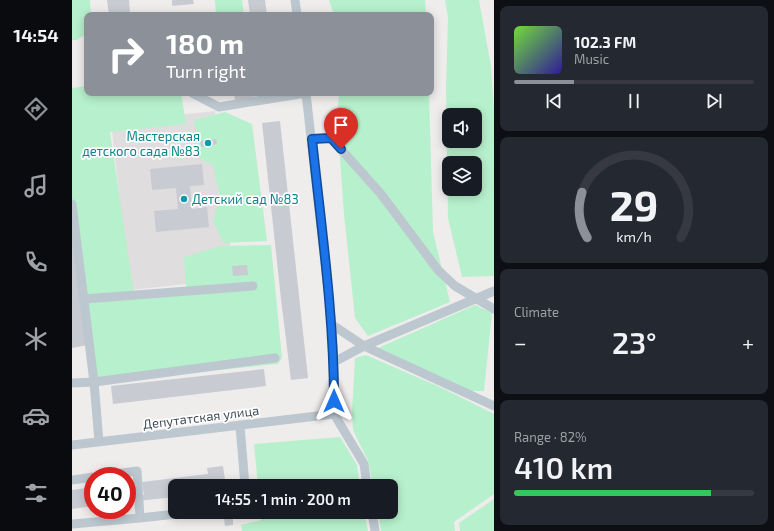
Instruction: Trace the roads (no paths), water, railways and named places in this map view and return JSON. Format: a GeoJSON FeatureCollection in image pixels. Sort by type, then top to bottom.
{"type":"FeatureCollection","features":[{"type":"Feature","properties":{"kind":"street"},"geometry":{"type":"LineString","coordinates":[[295,0],[297,12]]}},
{"type":"Feature","properties":{"kind":"street"},"geometry":{"type":"LineString","coordinates":[[198,96],[219,107],[287,96]]}},
{"type":"Feature","properties":{"kind":"street"},"geometry":{"type":"LineString","coordinates":[[306,96],[331,324],[334,362],[334,414],[364,464],[366,479]]}},
{"type":"Feature","properties":{"kind":"street"},"geometry":{"type":"LineString","coordinates":[[312,139],[331,138],[381,194],[438,270],[455,286],[494,309]]}},
{"type":"Feature","properties":{"kind":"street"},"geometry":{"type":"LineString","coordinates":[[72,204],[94,382],[99,442]]}},
{"type":"Feature","properties":{"kind":"street"},"geometry":{"type":"LineString","coordinates":[[84,299],[253,286]]}},
{"type":"Feature","properties":{"kind":"street"},"geometry":{"type":"LineString","coordinates":[[334,362],[364,346],[494,291]]}},
{"type":"Feature","properties":{"kind":"street"},"geometry":{"type":"LineString","coordinates":[[331,324],[364,346],[494,406]]}},
{"type":"Feature","properties":{"kind":"street"},"geometry":{"type":"LineString","coordinates":[[72,384],[275,358]]}},
{"type":"Feature","properties":{"kind":"street","name":"Депутатская улица"},"geometry":{"type":"LineString","coordinates":[[72,445],[334,414]]}},
{"type":"Feature","properties":{"kind":"street"},"geometry":{"type":"LineString","coordinates":[[240,426],[244,479]]}},
{"type":"Feature","properties":{"kind":"street"},"geometry":{"type":"LineString","coordinates":[[136,471],[140,518]]}},
{"type":"Feature","properties":{"kind":"street"},"geometry":{"type":"LineString","coordinates":[[72,480],[84,478]]}},
{"type":"Feature","properties":{"kind":"street"},"geometry":{"type":"LineString","coordinates":[[72,524],[168,515]]}},
{"type":"Feature","properties":{"kind":"street"},"geometry":{"type":"LineString","coordinates":[[373,519],[375,531]]}},
{"type":"Feature","properties":{"kind":"place","name":"Мастерская детского сада №83"},"geometry":{"type":"Point","coordinates":[208,143]}},
{"type":"Feature","properties":{"kind":"place","name":"Детский сад №83"},"geometry":{"type":"Point","coordinates":[184,199]}}]}
